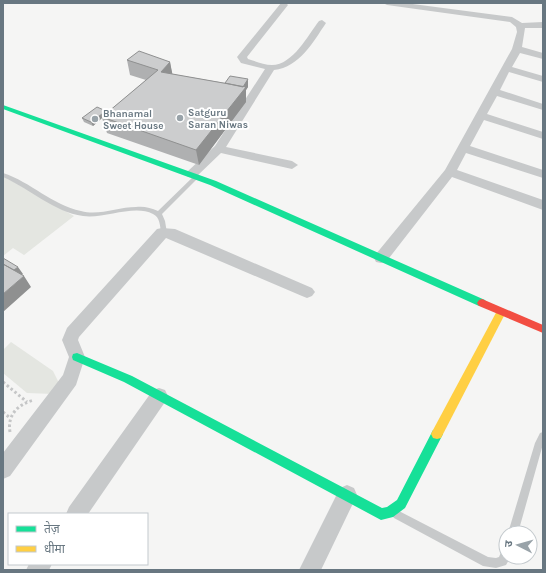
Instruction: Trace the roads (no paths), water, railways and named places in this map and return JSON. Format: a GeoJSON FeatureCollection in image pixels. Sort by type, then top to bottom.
{"type":"FeatureCollection","features":[{"type":"Feature","properties":{"kind":"street"},"geometry":{"type":"LineString","coordinates":[[387,3],[447,7],[512,20],[520,26],[543,25]]}},
{"type":"Feature","properties":{"kind":"street"},"geometry":{"type":"LineString","coordinates":[[284,5],[242,57],[244,61],[271,68],[282,67],[291,63],[322,23]]}},
{"type":"Feature","properties":{"kind":"street"},"geometry":{"type":"LineString","coordinates":[[381,258],[450,172],[517,49],[521,32],[520,26]]}},
{"type":"Feature","properties":{"kind":"street"},"geometry":{"type":"LineString","coordinates":[[517,49],[543,56]]}},
{"type":"Feature","properties":{"kind":"street"},"geometry":{"type":"LineString","coordinates":[[194,175],[219,149],[238,122],[271,68]]}},
{"type":"Feature","properties":{"kind":"street"},"geometry":{"type":"LineString","coordinates":[[506,68],[543,79]]}},
{"type":"Feature","properties":{"kind":"street"},"geometry":{"type":"LineString","coordinates":[[494,92],[543,107]]}},
{"type":"Feature","properties":{"kind":"street"},"geometry":{"type":"LineString","coordinates":[[3,108],[194,175],[501,312],[543,329]]}},
{"type":"Feature","properties":{"kind":"street"},"geometry":{"type":"LineString","coordinates":[[481,116],[543,136]]}},
{"type":"Feature","properties":{"kind":"street"},"geometry":{"type":"LineString","coordinates":[[463,148],[543,174]]}},
{"type":"Feature","properties":{"kind":"street"},"geometry":{"type":"LineString","coordinates":[[219,149],[292,165]]}},
{"type":"Feature","properties":{"kind":"street"},"geometry":{"type":"LineString","coordinates":[[450,172],[543,205]]}},
{"type":"Feature","properties":{"kind":"street"},"geometry":{"type":"LineString","coordinates":[[3,469],[67,385],[73,373],[77,357],[70,340],[73,333],[158,237],[164,233],[170,233],[307,292]]}},
{"type":"Feature","properties":{"kind":"street"},"geometry":{"type":"LineString","coordinates":[[77,357],[128,379],[383,515],[392,512],[401,504],[501,312]]}},
{"type":"Feature","properties":{"kind":"street"},"geometry":{"type":"LineString","coordinates":[[77,513],[159,396]]}},
{"type":"Feature","properties":{"kind":"street"},"geometry":{"type":"LineString","coordinates":[[310,570],[348,495]]}},
{"type":"Feature","properties":{"kind":"lane"},"geometry":{"type":"LineString","coordinates":[[3,174],[82,214],[97,215],[140,209],[158,214],[163,220],[164,233]]}},
{"type":"Feature","properties":{"kind":"lane"},"geometry":{"type":"LineString","coordinates":[[158,214],[194,175]]}},
{"type":"Feature","properties":{"kind":"lane"},"geometry":{"type":"LineString","coordinates":[[515,525],[539,443],[543,436]]}},
{"type":"Feature","properties":{"kind":"lane"},"geometry":{"type":"LineString","coordinates":[[392,512],[487,562],[498,562]]}},
{"type":"Feature","properties":{"kind":"place","name":"Satguru Saran Niwas"},"geometry":{"type":"Point","coordinates":[180,118]}},
{"type":"Feature","properties":{"kind":"place","name":"Bhanamal Sweet House"},"geometry":{"type":"Point","coordinates":[95,119]}}]}
